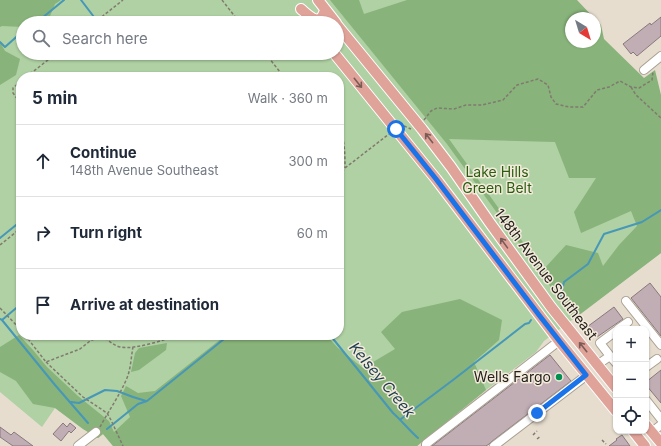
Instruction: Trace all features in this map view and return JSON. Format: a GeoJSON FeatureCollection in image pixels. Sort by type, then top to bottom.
{"type":"FeatureCollection","features":[{"type":"Feature","properties":{"kind":"main road","name":"148th Avenue Southeast"},"geometry":{"type":"LineString","coordinates":[[318,0],[330,16]]}},
{"type":"Feature","properties":{"kind":"main road"},"geometry":{"type":"LineString","coordinates":[[298,4],[308,16]]}},
{"type":"Feature","properties":{"kind":"main road"},"geometry":{"type":"LineString","coordinates":[[298,4],[307,16]]}},
{"type":"Feature","properties":{"kind":"main road"},"geometry":{"type":"LineString","coordinates":[[322,16],[326,10]]}},
{"type":"Feature","properties":{"kind":"main road","name":"148th Avenue Southeast"},"geometry":{"type":"LineString","coordinates":[[344,34],[418,124],[551,307],[613,384]]}},
{"type":"Feature","properties":{"kind":"main road","name":"148th Avenue Southeast"},"geometry":{"type":"LineString","coordinates":[[340,60],[436,179],[559,341],[613,407]]}},
{"type":"Feature","properties":{"kind":"main road"},"geometry":{"type":"LineString","coordinates":[[472,226],[473,218],[477,216],[490,223]]}},
{"type":"Feature","properties":{"kind":"main road"},"geometry":{"type":"LineString","coordinates":[[649,428],[661,443]]}},
{"type":"Feature","properties":{"kind":"main road"},"geometry":{"type":"LineString","coordinates":[[635,434],[645,446]]}},
{"type":"Feature","properties":{"kind":"street"},"geometry":{"type":"LineString","coordinates":[[644,70],[661,56]]}},
{"type":"Feature","properties":{"kind":"street"},"geometry":{"type":"LineString","coordinates":[[626,301],[661,345]]}},
{"type":"Feature","properties":{"kind":"street"},"geometry":{"type":"LineString","coordinates":[[622,326],[628,322]]}},
{"type":"Feature","properties":{"kind":"street"},"geometry":{"type":"LineString","coordinates":[[613,333],[600,343],[615,362]]}},
{"type":"Feature","properties":{"kind":"street"},"geometry":{"type":"LineString","coordinates":[[426,446],[426,444],[559,341]]}},
{"type":"Feature","properties":{"kind":"street"},"geometry":{"type":"LineString","coordinates":[[597,365],[610,356]]}},
{"type":"Feature","properties":{"kind":"street"},"geometry":{"type":"LineString","coordinates":[[649,366],[657,359]]}},
{"type":"Feature","properties":{"kind":"street"},"geometry":{"type":"LineString","coordinates":[[494,446],[586,375]]}},
{"type":"Feature","properties":{"kind":"street"},"geometry":{"type":"LineString","coordinates":[[649,404],[661,419]]}},
{"type":"Feature","properties":{"kind":"street"},"geometry":{"type":"LineString","coordinates":[[649,428],[661,425]]}},
{"type":"Feature","properties":{"kind":"street"},"geometry":{"type":"LineString","coordinates":[[78,446],[96,432]]}},
{"type":"Feature","properties":{"kind":"path"},"geometry":{"type":"LineString","coordinates":[[103,16],[123,0]]}},
{"type":"Feature","properties":{"kind":"path"},"geometry":{"type":"LineString","coordinates":[[222,0],[235,16]]}},
{"type":"Feature","properties":{"kind":"path"},"geometry":{"type":"LineString","coordinates":[[32,72],[48,60]]}},
{"type":"Feature","properties":{"kind":"path"},"geometry":{"type":"LineString","coordinates":[[271,60],[280,72]]}},
{"type":"Feature","properties":{"kind":"path"},"geometry":{"type":"LineString","coordinates":[[424,119],[430,111],[437,108],[454,109],[466,105],[482,105],[503,100],[517,85],[538,79],[548,85],[551,98],[556,104],[569,107],[583,107],[597,90],[609,87],[620,81],[631,87],[639,88],[652,80],[654,69]]}},
{"type":"Feature","properties":{"kind":"path"},"geometry":{"type":"LineString","coordinates":[[16,85],[13,88],[13,93],[16,97]]}},
{"type":"Feature","properties":{"kind":"path"},"geometry":{"type":"LineString","coordinates":[[631,87],[636,95],[661,118]]}},
{"type":"Feature","properties":{"kind":"path"},"geometry":{"type":"LineString","coordinates":[[400,125],[411,129],[413,128]]}},
{"type":"Feature","properties":{"kind":"path"},"geometry":{"type":"LineString","coordinates":[[345,168],[390,133]]}},
{"type":"Feature","properties":{"kind":"path"},"geometry":{"type":"LineString","coordinates":[[344,144],[345,168]]}},
{"type":"Feature","properties":{"kind":"path"},"geometry":{"type":"LineString","coordinates":[[0,245],[16,232]]}},
{"type":"Feature","properties":{"kind":"path"},"geometry":{"type":"LineString","coordinates":[[0,308],[16,325]]}},
{"type":"Feature","properties":{"kind":"path"},"geometry":{"type":"LineString","coordinates":[[29,340],[46,362],[83,397],[107,413],[122,446]]}},
{"type":"Feature","properties":{"kind":"path"},"geometry":{"type":"LineString","coordinates":[[46,362],[80,349],[92,340]]}},
{"type":"Feature","properties":{"kind":"path"},"geometry":{"type":"LineString","coordinates":[[108,340],[114,345],[121,347],[133,347],[163,340]]}},
{"type":"Feature","properties":{"kind":"path"},"geometry":{"type":"LineString","coordinates":[[96,432],[123,388],[128,376],[133,347]]}},
{"type":"Feature","properties":{"kind":"path"},"geometry":{"type":"LineString","coordinates":[[533,435],[537,431]]}},
{"type":"Feature","properties":{"kind":"path"},"geometry":{"type":"LineString","coordinates":[[537,439],[541,436]]}},
{"type":"Feature","properties":{"kind":"path"},"geometry":{"type":"LineString","coordinates":[[602,440],[606,444]]}},
{"type":"Feature","properties":{"kind":"green space","name":"Lake Hills Green Belt"},"geometry":{"type":"Polygon","coordinates":[[[0,0],[562,0],[568,12],[565,12],[565,48],[597,48],[661,253],[544,341],[536,352],[417,446],[113,446],[103,434],[98,438],[83,429],[55,408],[42,427],[0,392],[0,0]]]}},
{"type":"Feature","properties":{"kind":"green space"},"geometry":{"type":"Polygon","coordinates":[[[0,0],[61,0],[55,4],[50,16],[16,16],[16,27],[0,27],[0,0]]]}},
{"type":"Feature","properties":{"kind":"green space"},"geometry":{"type":"Polygon","coordinates":[[[330,0],[359,0],[364,14],[407,0],[577,0],[588,12],[565,12],[565,48],[601,48],[601,25],[604,39],[644,78],[655,70],[661,95],[661,253],[574,319],[447,144],[330,0]],[[449,139],[543,270],[566,245],[598,253],[603,266],[619,245],[637,226],[631,211],[581,233],[574,212],[596,178],[569,178],[555,142],[449,139]]]}},
{"type":"Feature","properties":{"kind":"green space"},"geometry":{"type":"Polygon","coordinates":[[[0,42],[5,51],[16,57],[16,60],[20,60],[16,75],[0,85],[0,42]]]}},
{"type":"Feature","properties":{"kind":"green space"},"geometry":{"type":"Polygon","coordinates":[[[460,299],[502,320],[499,340],[474,362],[486,390],[417,446],[113,446],[103,434],[98,438],[83,429],[55,408],[33,404],[16,381],[0,372],[0,347],[16,337],[16,340],[24,340],[47,367],[78,396],[109,421],[114,432],[130,417],[121,396],[126,386],[138,393],[155,391],[220,340],[331,340],[338,348],[363,368],[395,349],[381,332],[402,312],[460,299]]]}},
{"type":"Feature","properties":{"kind":"green space"},"geometry":{"type":"Polygon","coordinates":[[[167,343],[166,350],[139,370],[131,372],[135,353],[139,348],[167,343]]]}},
{"type":"Feature","properties":{"kind":"building"},"geometry":{"type":"Polygon","coordinates":[[[661,17],[661,36],[637,56],[633,52],[631,54],[623,44],[650,23],[651,25],[661,17]]]}},
{"type":"Feature","properties":{"kind":"building"},"geometry":{"type":"Polygon","coordinates":[[[650,283],[661,297],[661,336],[631,298],[650,283]]]}},
{"type":"Feature","properties":{"kind":"building"},"geometry":{"type":"Polygon","coordinates":[[[614,307],[623,319],[597,337],[594,332],[592,334],[587,327],[614,307]]]}},
{"type":"Feature","properties":{"kind":"building"},"geometry":{"type":"Polygon","coordinates":[[[550,355],[571,381],[486,446],[432,446],[550,355]]]}},
{"type":"Feature","properties":{"kind":"building"},"geometry":{"type":"Polygon","coordinates":[[[661,370],[661,403],[649,389],[649,380],[661,370]]]}},
{"type":"Feature","properties":{"kind":"building"},"geometry":{"type":"Polygon","coordinates":[[[63,423],[67,427],[70,423],[76,428],[71,433],[69,431],[61,441],[53,434],[63,423]]]}},
{"type":"Feature","properties":{"kind":"building"},"geometry":{"type":"Polygon","coordinates":[[[0,427],[11,435],[14,432],[33,446],[13,446],[0,437],[0,427]]]}},
{"type":"Feature","properties":{"kind":"building"},"geometry":{"type":"Polygon","coordinates":[[[622,435],[630,446],[609,446],[617,440],[616,439],[622,435]]]}},
{"type":"Feature","properties":{"kind":"waterway"},"geometry":{"type":"LineString","coordinates":[[45,16],[64,0]]}},
{"type":"Feature","properties":{"kind":"waterway"},"geometry":{"type":"LineString","coordinates":[[81,0],[93,16]]}},
{"type":"Feature","properties":{"kind":"waterway"},"geometry":{"type":"LineString","coordinates":[[0,42],[5,47],[16,37]]}},
{"type":"Feature","properties":{"kind":"waterway"},"geometry":{"type":"LineString","coordinates":[[560,298],[564,282],[588,264],[604,234],[642,222],[661,210]]}},
{"type":"Feature","properties":{"kind":"waterway"},"geometry":{"type":"LineString","coordinates":[[0,238],[16,225]]}},
{"type":"Feature","properties":{"kind":"waterway","name":"Kelsey Creek"},"geometry":{"type":"LineString","coordinates":[[0,319],[2,320],[16,308]]}},
{"type":"Feature","properties":{"kind":"waterway"},"geometry":{"type":"LineString","coordinates":[[2,320],[16,337]]}},
{"type":"Feature","properties":{"kind":"waterway"},"geometry":{"type":"LineString","coordinates":[[401,419],[531,320]]}},
{"type":"Feature","properties":{"kind":"waterway"},"geometry":{"type":"LineString","coordinates":[[18,340],[88,423]]}},
{"type":"Feature","properties":{"kind":"waterway"},"geometry":{"type":"LineString","coordinates":[[107,429],[138,404],[147,401],[223,340]]}},
{"type":"Feature","properties":{"kind":"waterway","name":"Kelsey Creek"},"geometry":{"type":"LineString","coordinates":[[334,340],[393,413],[418,438]]}},
{"type":"Feature","properties":{"kind":"waterway"},"geometry":{"type":"LineString","coordinates":[[71,402],[79,403],[105,390],[117,391],[146,401]]}},
{"type":"Feature","properties":{"kind":"place","name":"Wells Fargo"},"geometry":{"type":"Point","coordinates":[559,377]}},
{"type":"Feature","properties":{"kind":"route"},"geometry":{"type":"LineString","coordinates":[[396,129],[586,375],[537,413]]}}]}
